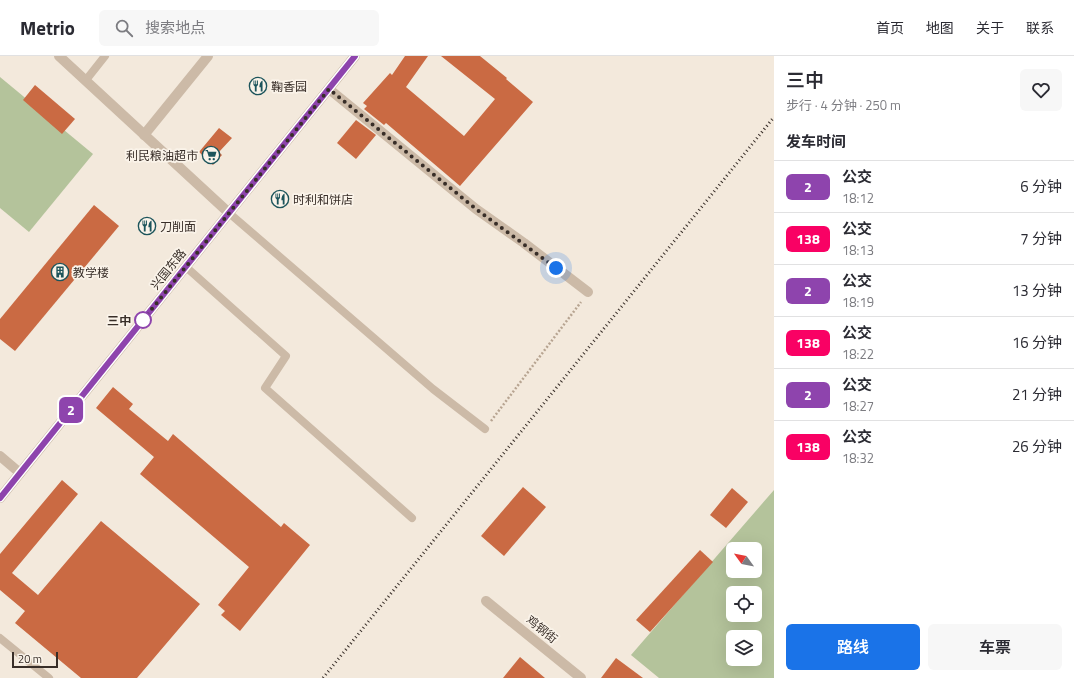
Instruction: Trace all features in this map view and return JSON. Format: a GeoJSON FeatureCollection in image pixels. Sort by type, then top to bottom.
{"type":"FeatureCollection","features":[{"type":"Feature","properties":{"kind":"street"},"geometry":{"type":"LineString","coordinates":[[59,56],[229,213]]}},
{"type":"Feature","properties":{"kind":"street"},"geometry":{"type":"LineString","coordinates":[[144,134],[208,56]]}},
{"type":"Feature","properties":{"kind":"street","name":"兴国东路"},"geometry":{"type":"LineString","coordinates":[[0,498],[355,56]]}},
{"type":"Feature","properties":{"kind":"street"},"geometry":{"type":"LineString","coordinates":[[329,89],[476,209],[588,292]]}},
{"type":"Feature","properties":{"kind":"street"},"geometry":{"type":"LineString","coordinates":[[0,456],[20,473]]}},
{"type":"Feature","properties":{"kind":"street","name":"鸡钢街"},"geometry":{"type":"LineString","coordinates":[[486,601],[581,678]]}},
{"type":"Feature","properties":{"kind":"lane"},"geometry":{"type":"LineString","coordinates":[[86,80],[105,56]]}},
{"type":"Feature","properties":{"kind":"lane"},"geometry":{"type":"LineString","coordinates":[[229,213],[433,389],[485,429]]}},
{"type":"Feature","properties":{"kind":"lane"},"geometry":{"type":"LineString","coordinates":[[186,266],[286,356],[265,388],[412,518]]}},
{"type":"Feature","properties":{"kind":"lane"},"geometry":{"type":"LineString","coordinates":[[0,638],[49,678]]}},
{"type":"Feature","properties":{"kind":"path"},"geometry":{"type":"LineString","coordinates":[[485,429],[588,292]]}},
{"type":"Feature","properties":{"kind":"green space"},"geometry":{"type":"Polygon","coordinates":[[[0,77],[93,154],[29,232],[0,208],[0,77]]]}},
{"type":"Feature","properties":{"kind":"green space"},"geometry":{"type":"Polygon","coordinates":[[[774,490],[774,678],[659,678],[631,655],[726,545],[726,578],[762,578],[762,542],[729,542],[774,490]]]}},
{"type":"Feature","properties":{"kind":"building"},"geometry":{"type":"Polygon","coordinates":[[[405,56],[428,56],[406,87],[464,136],[495,99],[441,56],[480,56],[533,102],[460,186],[386,123],[384,125],[364,109],[367,106],[363,103],[390,73],[392,75],[405,56]]]}},
{"type":"Feature","properties":{"kind":"building"},"geometry":{"type":"Polygon","coordinates":[[[35,85],[75,119],[62,134],[23,100],[35,85]]]}},
{"type":"Feature","properties":{"kind":"building"},"geometry":{"type":"Polygon","coordinates":[[[356,120],[376,135],[356,159],[337,143],[356,120]]]}},
{"type":"Feature","properties":{"kind":"building"},"geometry":{"type":"Polygon","coordinates":[[[219,128],[232,138],[219,152],[222,155],[213,165],[199,152],[219,128]]]}},
{"type":"Feature","properties":{"kind":"building","name":"教学楼"},"geometry":{"type":"Polygon","coordinates":[[[94,205],[119,226],[15,351],[0,339],[0,319],[94,205]]]}},
{"type":"Feature","properties":{"kind":"building"},"geometry":{"type":"Polygon","coordinates":[[[113,387],[133,404],[129,409],[168,441],[173,434],[281,527],[284,523],[310,545],[240,631],[221,615],[225,611],[218,605],[249,567],[140,474],[154,457],[96,408],[113,387]]]}},
{"type":"Feature","properties":{"kind":"building"},"geometry":{"type":"Polygon","coordinates":[[[62,480],[78,494],[12,573],[38,595],[101,521],[200,604],[137,678],[81,678],[15,623],[25,611],[0,590],[0,554],[62,480]]]}},
{"type":"Feature","properties":{"kind":"building"},"geometry":{"type":"Polygon","coordinates":[[[523,487],[546,507],[504,556],[481,536],[523,487]]]}},
{"type":"Feature","properties":{"kind":"building"},"geometry":{"type":"Polygon","coordinates":[[[732,488],[748,502],[726,528],[710,515],[732,488]]]}},
{"type":"Feature","properties":{"kind":"building"},"geometry":{"type":"Polygon","coordinates":[[[700,550],[713,562],[650,632],[636,620],[700,550]]]}},
{"type":"Feature","properties":{"kind":"building"},"geometry":{"type":"Polygon","coordinates":[[[520,657],[545,678],[503,678],[520,657]]]}},
{"type":"Feature","properties":{"kind":"building"},"geometry":{"type":"Polygon","coordinates":[[[616,658],[643,678],[601,678],[616,658]]]}},
{"type":"Feature","properties":{"kind":"railway"},"geometry":{"type":"LineString","coordinates":[[323,678],[774,117]]}},
{"type":"Feature","properties":{"kind":"bus line","name":"2"},"geometry":{"type":"LineString","coordinates":[[0,498],[355,56]]}},
{"type":"Feature","properties":{"kind":"place","name":"鞠香园"},"geometry":{"type":"Point","coordinates":[258,86]}},
{"type":"Feature","properties":{"kind":"place","name":"利民粮油超市"},"geometry":{"type":"Point","coordinates":[211,155]}},
{"type":"Feature","properties":{"kind":"place","name":"时利和饼店"},"geometry":{"type":"Point","coordinates":[280,199]}},
{"type":"Feature","properties":{"kind":"place","name":"刀削面"},"geometry":{"type":"Point","coordinates":[147,226]}},
{"type":"Feature","properties":{"kind":"place","name":"教学楼"},"geometry":{"type":"Point","coordinates":[60,272]}},
{"type":"Feature","properties":{"kind":"place","name":"三中"},"geometry":{"type":"Point","coordinates":[143,320]}},
{"type":"Feature","properties":{"kind":"route"},"geometry":{"type":"LineString","coordinates":[[143,320],[329,89],[476,209],[556,268]]}}]}
